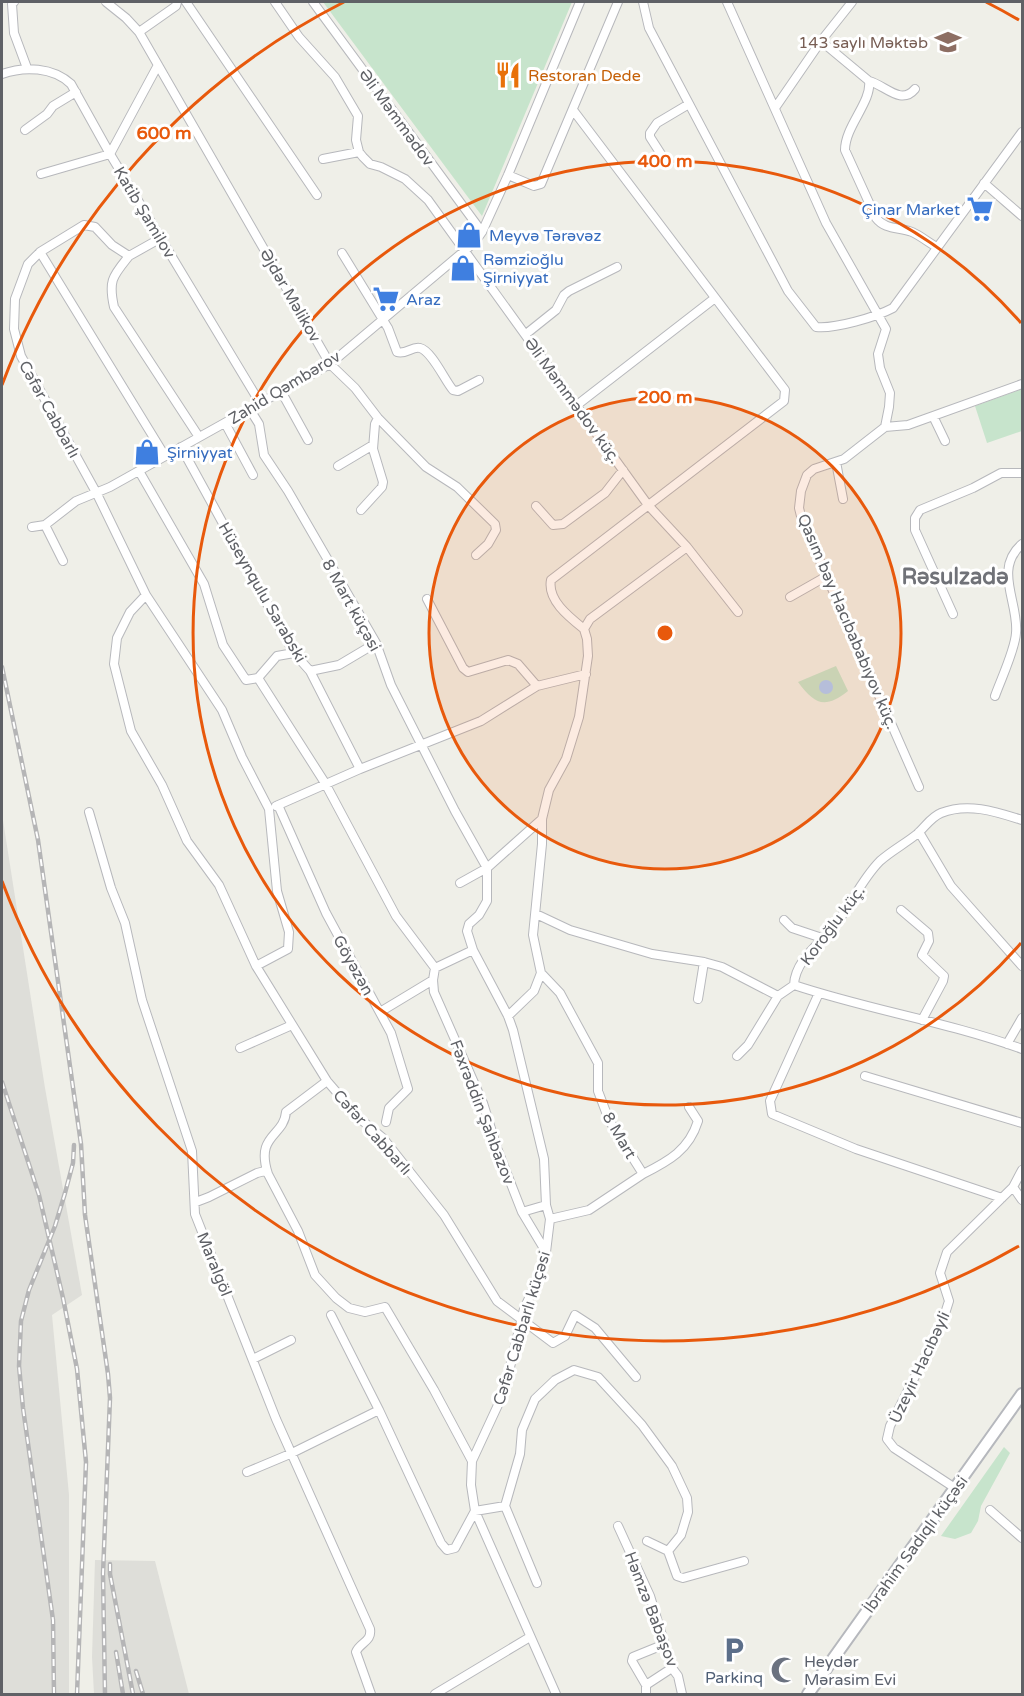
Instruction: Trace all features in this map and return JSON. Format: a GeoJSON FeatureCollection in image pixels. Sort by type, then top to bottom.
{"type":"FeatureCollection","features":[{"type":"Feature","properties":{"kind":"street"},"geometry":{"type":"LineString","coordinates":[[14,2],[12,4],[14,33],[27,68]]}},
{"type":"Feature","properties":{"kind":"street","name":"Əjdər Məlikov"},"geometry":{"type":"LineString","coordinates":[[106,2],[139,32],[330,364],[355,388],[378,418],[426,467],[457,487],[495,525],[496,530],[488,544],[476,555]]}},
{"type":"Feature","properties":{"kind":"street"},"geometry":{"type":"LineString","coordinates":[[139,32],[176,6],[177,2]]}},
{"type":"Feature","properties":{"kind":"street"},"geometry":{"type":"LineString","coordinates":[[186,2],[316,195]]}},
{"type":"Feature","properties":{"kind":"street"},"geometry":{"type":"LineString","coordinates":[[275,2],[299,37],[335,77],[358,116],[356,140],[358,152],[323,159]]}},
{"type":"Feature","properties":{"kind":"street","name":"Əli Məmmədov"},"geometry":{"type":"LineString","coordinates":[[313,2],[482,232]]}},
{"type":"Feature","properties":{"kind":"street","name":"Zahid Qəmbərov"},"geometry":{"type":"LineString","coordinates":[[45,525],[70,504],[97,494],[330,364],[475,242],[482,232],[508,175],[580,2]]}},
{"type":"Feature","properties":{"kind":"street"},"geometry":{"type":"LineString","coordinates":[[508,175],[534,186],[541,184],[618,2]]}},
{"type":"Feature","properties":{"kind":"street"},"geometry":{"type":"LineString","coordinates":[[643,2],[649,28],[788,291],[816,327],[826,328],[893,308],[1023,132]]}},
{"type":"Feature","properties":{"kind":"street"},"geometry":{"type":"LineString","coordinates":[[727,2],[826,223],[886,329],[878,354],[880,368],[890,393],[885,427],[901,427],[1023,384]]}},
{"type":"Feature","properties":{"kind":"street"},"geometry":{"type":"LineString","coordinates":[[775,108],[821,41],[852,2]]}},
{"type":"Feature","properties":{"kind":"street"},"geometry":{"type":"LineString","coordinates":[[821,41],[869,81],[881,85],[898,96],[908,95],[915,89]]}},
{"type":"Feature","properties":{"kind":"street"},"geometry":{"type":"LineString","coordinates":[[41,174],[110,154],[158,65]]}},
{"type":"Feature","properties":{"kind":"street","name":"Katib Şamilov"},"geometry":{"type":"LineString","coordinates":[[2,74],[27,68],[63,76],[71,84],[110,154],[260,403]]}},
{"type":"Feature","properties":{"kind":"street"},"geometry":{"type":"LineString","coordinates":[[869,81],[868,93],[845,139],[845,150],[880,223],[911,232],[937,248]]}},
{"type":"Feature","properties":{"kind":"street"},"geometry":{"type":"LineString","coordinates":[[25,130],[47,114],[53,106],[76,92]]}},
{"type":"Feature","properties":{"kind":"street"},"geometry":{"type":"LineString","coordinates":[[666,162],[650,134],[657,123],[689,104]]}},
{"type":"Feature","properties":{"kind":"street"},"geometry":{"type":"LineString","coordinates":[[488,868],[487,901],[479,915],[469,924],[467,931],[473,950],[508,1016],[534,991],[541,973],[533,935],[543,844],[542,819],[549,790],[566,759],[579,717],[588,656],[584,629],[552,596],[551,580],[784,401],[785,390],[573,110]]}},
{"type":"Feature","properties":{"kind":"street","name":"Əli Məmmədov küç."},"geometry":{"type":"LineString","coordinates":[[358,152],[370,164],[393,172],[415,187],[428,200],[648,505],[687,547],[738,612]]}},
{"type":"Feature","properties":{"kind":"street"},"geometry":{"type":"LineString","coordinates":[[984,183],[1023,216]]}},
{"type":"Feature","properties":{"kind":"street","name":"Cəfər Cabbarlı"},"geometry":{"type":"LineString","coordinates":[[129,256],[112,245],[95,227],[84,225],[40,252],[28,264],[15,299],[14,329],[21,356],[97,494],[146,595],[222,710],[242,757],[269,809],[277,891],[289,932],[288,949],[256,966]]}},
{"type":"Feature","properties":{"kind":"street"},"geometry":{"type":"LineString","coordinates":[[161,238],[129,256],[112,277],[111,292],[114,307],[199,437]]}},
{"type":"Feature","properties":{"kind":"street"},"geometry":{"type":"LineString","coordinates":[[40,252],[165,456]]}},
{"type":"Feature","properties":{"kind":"street"},"geometry":{"type":"LineString","coordinates":[[342,253],[388,328],[397,352],[404,353],[418,348],[423,350],[433,360],[453,390],[458,391],[479,380]]}},
{"type":"Feature","properties":{"kind":"street"},"geometry":{"type":"LineString","coordinates":[[526,334],[556,310],[564,295],[569,291],[617,267]]}},
{"type":"Feature","properties":{"kind":"street"},"geometry":{"type":"LineString","coordinates":[[577,405],[715,298]]}},
{"type":"Feature","properties":{"kind":"street"},"geometry":{"type":"LineString","coordinates":[[281,391],[308,440]]}},
{"type":"Feature","properties":{"kind":"street","name":"8 Mart küçəsi"},"geometry":{"type":"LineString","coordinates":[[249,408],[259,424],[264,454],[376,643],[391,685],[421,746],[488,868]]}},
{"type":"Feature","properties":{"kind":"street"},"geometry":{"type":"LineString","coordinates":[[933,416],[945,441]]}},
{"type":"Feature","properties":{"kind":"street"},"geometry":{"type":"LineString","coordinates":[[362,510],[382,487],[383,482],[373,445],[375,424],[378,418]]}},
{"type":"Feature","properties":{"kind":"street"},"geometry":{"type":"LineString","coordinates":[[225,423],[253,475]]}},
{"type":"Feature","properties":{"kind":"street","name":"Qasım bəy Hacıbababıyov küç."},"geometry":{"type":"LineString","coordinates":[[885,427],[844,459],[814,469],[807,475],[801,491],[799,508],[919,787]]}},
{"type":"Feature","properties":{"kind":"street"},"geometry":{"type":"LineString","coordinates":[[338,466],[373,445]]}},
{"type":"Feature","properties":{"kind":"street","name":"Hüseynqulu Sarabski"},"geometry":{"type":"LineString","coordinates":[[181,447],[294,653],[310,671],[360,769]]}},
{"type":"Feature","properties":{"kind":"street"},"geometry":{"type":"LineString","coordinates":[[836,462],[843,499]]}},
{"type":"Feature","properties":{"kind":"street"},"geometry":{"type":"LineString","coordinates":[[536,506],[553,525],[563,524],[605,493],[623,470]]}},
{"type":"Feature","properties":{"kind":"street"},"geometry":{"type":"LineString","coordinates":[[139,471],[204,584],[223,645],[246,680],[258,678],[278,656],[294,653]]}},
{"type":"Feature","properties":{"kind":"street"},"geometry":{"type":"LineString","coordinates":[[953,614],[915,530],[915,518],[920,510],[974,488],[1001,473],[1023,473]]}},
{"type":"Feature","properties":{"kind":"street"},"geometry":{"type":"LineString","coordinates":[[32,527],[45,525],[63,561]]}},
{"type":"Feature","properties":{"kind":"street"},"geometry":{"type":"LineString","coordinates":[[995,696],[1016,633],[1009,588],[1009,566],[1013,552],[1023,544]]}},
{"type":"Feature","properties":{"kind":"street"},"geometry":{"type":"LineString","coordinates":[[584,629],[590,619],[687,547]]}},
{"type":"Feature","properties":{"kind":"street"},"geometry":{"type":"LineString","coordinates":[[790,597],[827,576]]}},
{"type":"Feature","properties":{"kind":"street","name":"Cəfər Cabbarlı"},"geometry":{"type":"LineString","coordinates":[[146,595],[130,612],[117,638],[114,663],[132,731],[162,784],[187,842],[219,885],[256,966],[327,1081],[360,1118],[383,1138],[444,1215],[497,1301],[553,1343],[565,1336],[575,1315],[595,1328],[636,1377]]}},
{"type":"Feature","properties":{"kind":"street"},"geometry":{"type":"LineString","coordinates":[[427,599],[463,668],[468,672],[508,660],[518,664],[537,686]]}},
{"type":"Feature","properties":{"kind":"street"},"geometry":{"type":"LineString","coordinates":[[310,671],[339,665],[376,643]]}},
{"type":"Feature","properties":{"kind":"street"},"geometry":{"type":"LineString","coordinates":[[269,809],[325,783],[481,721],[537,686],[586,674]]}},
{"type":"Feature","properties":{"kind":"street"},"geometry":{"type":"LineString","coordinates":[[258,678],[325,783],[396,916],[435,968],[473,950]]}},
{"type":"Feature","properties":{"kind":"street","name":"Göyəzən"},"geometry":{"type":"LineString","coordinates":[[279,805],[326,913],[391,1033],[408,1089],[389,1108],[386,1122]]}},
{"type":"Feature","properties":{"kind":"street","name":"Koroğlu küç."},"geometry":{"type":"LineString","coordinates":[[778,996],[794,985],[794,977],[813,946],[832,929],[880,861],[919,832],[928,821],[941,813],[982,808],[1023,820]]}},
{"type":"Feature","properties":{"kind":"street","name":"Maralgöl"},"geometry":{"type":"LineString","coordinates":[[89,812],[111,888],[125,923],[142,1000],[192,1151],[195,1214],[290,1454],[370,1629],[371,1635],[368,1640],[358,1647],[356,1652],[371,1695]]}},
{"type":"Feature","properties":{"kind":"street"},"geometry":{"type":"LineString","coordinates":[[460,883],[488,868],[542,819]]}},
{"type":"Feature","properties":{"kind":"street"},"geometry":{"type":"LineString","coordinates":[[919,832],[951,886],[1023,966]]}},
{"type":"Feature","properties":{"kind":"street"},"geometry":{"type":"LineString","coordinates":[[901,910],[928,933],[929,940],[922,955],[944,976],[922,1020]]}},
{"type":"Feature","properties":{"kind":"street"},"geometry":{"type":"LineString","coordinates":[[536,914],[570,930],[652,954],[722,967],[778,996],[748,1045],[737,1056]]}},
{"type":"Feature","properties":{"kind":"street"},"geometry":{"type":"LineString","coordinates":[[784,920],[792,928],[822,938]]}},
{"type":"Feature","properties":{"kind":"street"},"geometry":{"type":"LineString","coordinates":[[698,999],[704,962]]}},
{"type":"Feature","properties":{"kind":"street","name":"Fəxrəddin Şahbazov"},"geometry":{"type":"LineString","coordinates":[[435,968],[434,992],[483,1103],[497,1148],[522,1212],[546,1252]]}},
{"type":"Feature","properties":{"kind":"street","name":"8 Mart"},"geometry":{"type":"LineString","coordinates":[[541,973],[560,993],[598,1063],[598,1091],[609,1120],[643,1174],[589,1210],[550,1218]]}},
{"type":"Feature","properties":{"kind":"street"},"geometry":{"type":"LineString","coordinates":[[380,1012],[433,980]]}},
{"type":"Feature","properties":{"kind":"street"},"geometry":{"type":"LineString","coordinates":[[794,985],[1023,1049]]}},
{"type":"Feature","properties":{"kind":"street"},"geometry":{"type":"LineString","coordinates":[[819,993],[770,1101],[772,1114],[855,1149],[1002,1198]]}},
{"type":"Feature","properties":{"kind":"street","name":"Cəfər Cabbarlı küçəsi"},"geometry":{"type":"LineString","coordinates":[[508,1016],[544,1159],[546,1205],[550,1218],[542,1272],[524,1309],[504,1392],[472,1461],[471,1485],[475,1511],[555,1695]]}},
{"type":"Feature","properties":{"kind":"street"},"geometry":{"type":"LineString","coordinates":[[1007,1044],[1023,1018]]}},
{"type":"Feature","properties":{"kind":"street"},"geometry":{"type":"LineString","coordinates":[[240,1048],[292,1025]]}},
{"type":"Feature","properties":{"kind":"street"},"geometry":{"type":"LineString","coordinates":[[865,1076],[1023,1123]]}},
{"type":"Feature","properties":{"kind":"street"},"geometry":{"type":"LineString","coordinates":[[327,1081],[286,1112],[285,1120],[268,1140],[263,1159],[268,1174],[298,1230],[315,1275],[336,1298],[349,1308],[364,1312],[385,1307],[434,1390],[472,1461]]}},
{"type":"Feature","properties":{"kind":"street"},"geometry":{"type":"LineString","coordinates":[[643,1174],[667,1162],[693,1137],[698,1121],[689,1107]]}},
{"type":"Feature","properties":{"kind":"street","name":"Üzeyir Hacıbəyli"},"geometry":{"type":"LineString","coordinates":[[955,1488],[894,1448],[887,1438],[890,1426],[942,1323],[949,1301],[940,1273],[947,1252],[1013,1187],[1023,1170]]}},
{"type":"Feature","properties":{"kind":"street"},"geometry":{"type":"LineString","coordinates":[[196,1202],[257,1173],[265,1171],[268,1174]]}},
{"type":"Feature","properties":{"kind":"street"},"geometry":{"type":"LineString","coordinates":[[1013,1187],[1023,1200]]}},
{"type":"Feature","properties":{"kind":"street"},"geometry":{"type":"LineString","coordinates":[[522,1212],[546,1205]]}},
{"type":"Feature","properties":{"kind":"street"},"geometry":{"type":"LineString","coordinates":[[331,1315],[380,1410],[441,1543],[447,1550],[455,1548],[475,1511],[505,1506]]}},
{"type":"Feature","properties":{"kind":"street"},"geometry":{"type":"LineString","coordinates":[[253,1359],[291,1340]]}},
{"type":"Feature","properties":{"kind":"street"},"geometry":{"type":"LineString","coordinates":[[537,1583],[505,1506],[520,1454],[522,1430],[535,1400],[555,1380],[574,1370],[598,1377],[642,1425],[672,1466],[687,1498],[688,1512],[681,1535],[668,1551]]}},
{"type":"Feature","properties":{"kind":"street","name":"İbrahim Sadıqlı küçəsi"},"geometry":{"type":"LineString","coordinates":[[808,1695],[1023,1394]]}},
{"type":"Feature","properties":{"kind":"street"},"geometry":{"type":"LineString","coordinates":[[247,1472],[290,1454],[380,1410]]}},
{"type":"Feature","properties":{"kind":"street"},"geometry":{"type":"LineString","coordinates":[[990,1510],[1023,1538]]}},
{"type":"Feature","properties":{"kind":"street","name":"Həmzə Babaşov"},"geometry":{"type":"LineString","coordinates":[[618,1526],[650,1596],[672,1668],[678,1676],[682,1695]]}},
{"type":"Feature","properties":{"kind":"street"},"geometry":{"type":"LineString","coordinates":[[647,1541],[668,1551],[677,1576],[683,1578],[744,1561]]}},
{"type":"Feature","properties":{"kind":"street"},"geometry":{"type":"LineString","coordinates":[[435,1695],[530,1637]]}},
{"type":"Feature","properties":{"kind":"street"},"geometry":{"type":"LineString","coordinates":[[646,1695],[646,1685],[632,1661],[633,1657],[665,1644]]}},
{"type":"Feature","properties":{"kind":"street"},"geometry":{"type":"LineString","coordinates":[[646,1685],[672,1668]]}},
{"type":"Feature","properties":{"kind":"shaded area"},"geometry":{"type":"Polygon","coordinates":[[[2,814],[45,1088],[82,1295],[52,1315],[69,1495],[69,1694],[2,1694],[2,814]]]}},
{"type":"Feature","properties":{"kind":"shaded area"},"geometry":{"type":"Polygon","coordinates":[[[95,1560],[155,1561],[189,1694],[94,1694],[92,1657],[95,1560]]]}},
{"type":"Feature","properties":{"kind":"green space"},"geometry":{"type":"Polygon","coordinates":[[[323,2],[572,2],[482,216],[323,2]]]}},
{"type":"Feature","properties":{"kind":"green space"},"geometry":{"type":"Polygon","coordinates":[[[1022,389],[1022,431],[987,443],[975,406],[1022,389]]]}},
{"type":"Feature","properties":{"kind":"green space"},"geometry":{"type":"Polygon","coordinates":[[[836,666],[848,691],[833,700],[821,702],[815,700],[798,682],[836,666]]]}},
{"type":"Feature","properties":{"kind":"green space"},"geometry":{"type":"Polygon","coordinates":[[[1004,1447],[1010,1453],[981,1506],[978,1521],[971,1533],[955,1539],[941,1536],[1004,1447]]]}},
{"type":"Feature","properties":{"kind":"water"},"geometry":{"type":"Polygon","coordinates":[[[826,680],[831,682],[833,687],[831,692],[826,694],[821,692],[819,687],[821,682],[826,680]]]}},
{"type":"Feature","properties":{"kind":"railway"},"geometry":{"type":"LineString","coordinates":[[2,667],[38,840],[81,1144],[85,1215],[108,1374],[110,1398],[103,1574],[105,1694]]}},
{"type":"Feature","properties":{"kind":"railway"},"geometry":{"type":"LineString","coordinates":[[2,1082],[39,1195],[77,1369],[86,1462],[77,1694]]}},
{"type":"Feature","properties":{"kind":"railway"},"geometry":{"type":"LineString","coordinates":[[54,1694],[53,1620],[19,1366],[21,1321],[29,1290],[55,1226],[65,1193],[73,1163],[74,1145]]}},
{"type":"Feature","properties":{"kind":"railway"},"geometry":{"type":"LineString","coordinates":[[110,1564],[133,1694]]}},
{"type":"Feature","properties":{"kind":"railway"},"geometry":{"type":"LineString","coordinates":[[116,1652],[123,1694]]}},
{"type":"Feature","properties":{"kind":"railway"},"geometry":{"type":"LineString","coordinates":[[136,1671],[143,1694]]}},
{"type":"Feature","properties":{"kind":"place","name":"143 saylı Məktəb"},"geometry":{"type":"Point","coordinates":[948,42]}},
{"type":"Feature","properties":{"kind":"place","name":"Restoran Dede"},"geometry":{"type":"Point","coordinates":[508,75]}},
{"type":"Feature","properties":{"kind":"place","name":"Çinar Market"},"geometry":{"type":"Point","coordinates":[980,209]}},
{"type":"Feature","properties":{"kind":"place","name":"Meyvə Tərəvəz"},"geometry":{"type":"Point","coordinates":[469,235]}},
{"type":"Feature","properties":{"kind":"place","name":"Rəmzioğlu Şirniyyat"},"geometry":{"type":"Point","coordinates":[463,268]}},
{"type":"Feature","properties":{"kind":"place","name":"Araz"},"geometry":{"type":"Point","coordinates":[386,299]}},
{"type":"Feature","properties":{"kind":"place","name":"Şirniyyat"},"geometry":{"type":"Point","coordinates":[147,452]}},
{"type":"Feature","properties":{"kind":"place","name":"Parkinq"},"geometry":{"type":"Point","coordinates":[734,1650]}},
{"type":"Feature","properties":{"kind":"place","name":"Heydər Mərasim Evi"},"geometry":{"type":"Point","coordinates":[784,1670]}},
{"type":"Feature","properties":{"kind":"district","name":"Rəsulzadə"},"geometry":{"type":"Point","coordinates":[955,576]}}]}
